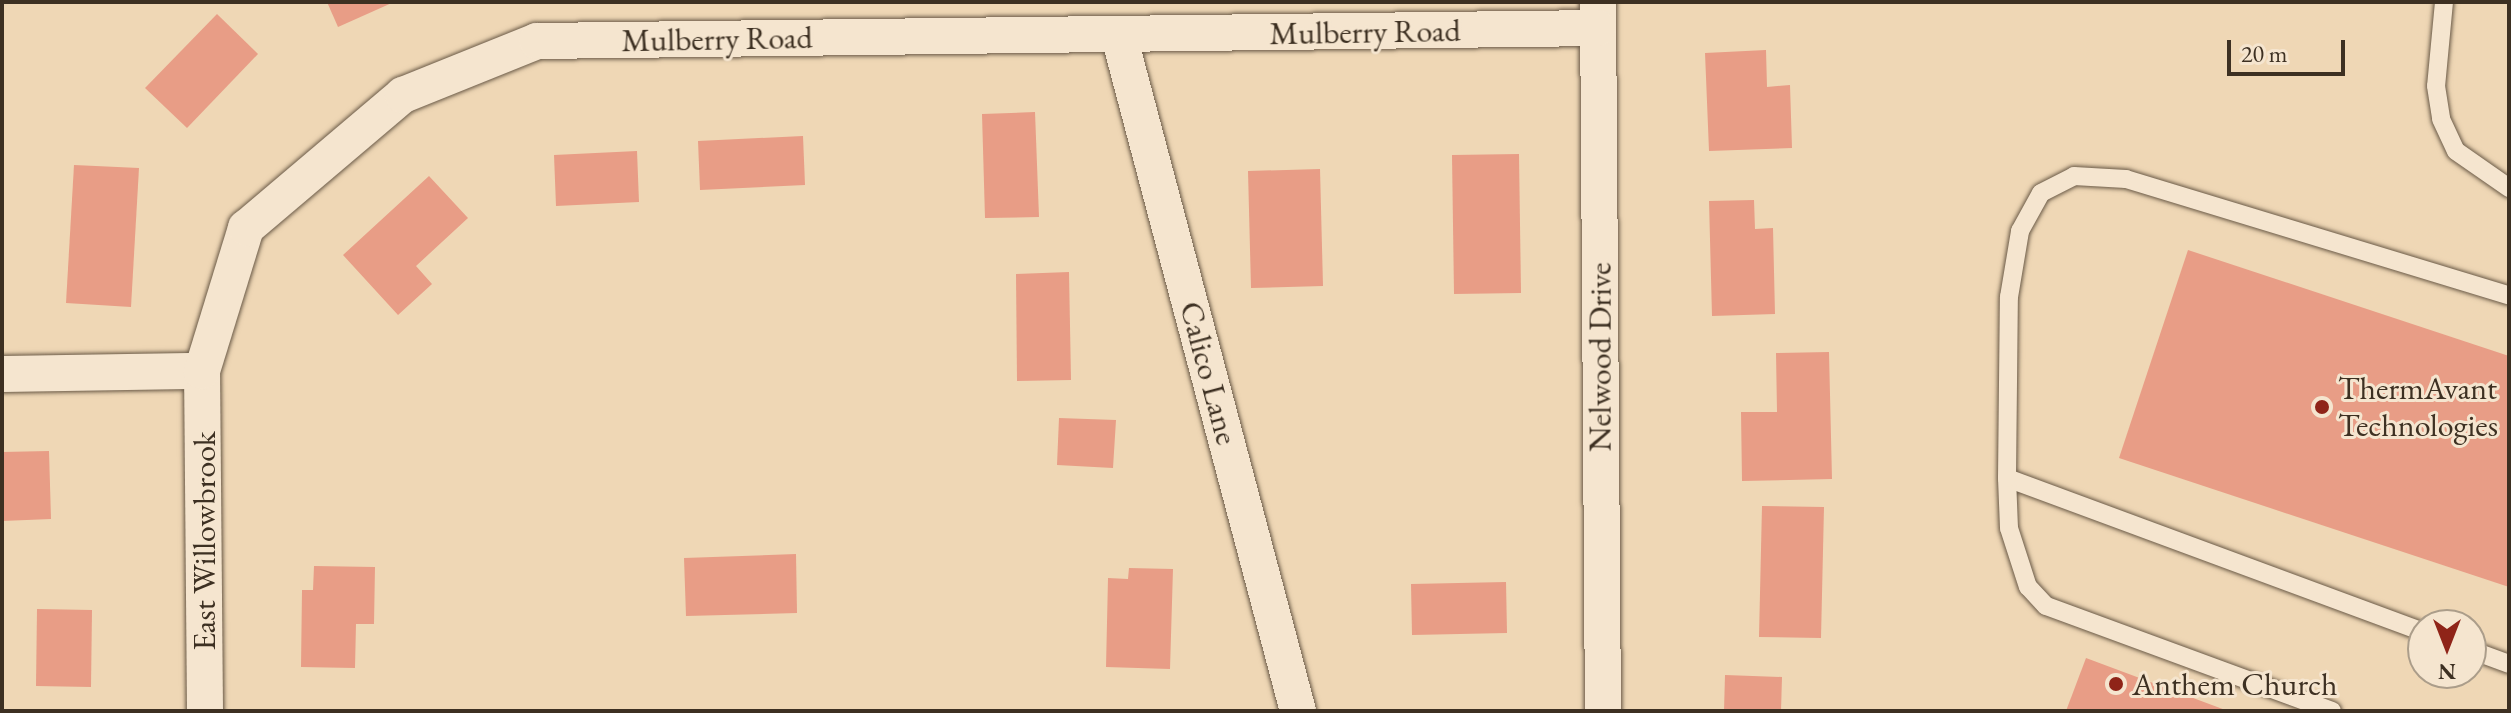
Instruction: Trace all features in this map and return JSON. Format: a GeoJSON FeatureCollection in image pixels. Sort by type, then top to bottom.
{"type":"FeatureCollection","features":[{"type":"Feature","properties":{"kind":"street","name":"Mulberry Road"},"geometry":{"type":"LineString","coordinates":[[202,371],[246,228],[403,95],[537,41],[1119,36],[1598,15]]}},
{"type":"Feature","properties":{"kind":"street","name":"Nelwood Drive"},"geometry":{"type":"LineString","coordinates":[[1598,15],[1603,711]]}},
{"type":"Feature","properties":{"kind":"street","name":"Calico Lane"},"geometry":{"type":"LineString","coordinates":[[1119,36],[1298,711]]}},
{"type":"Feature","properties":{"kind":"street"},"geometry":{"type":"LineString","coordinates":[[2,374],[202,371]]}},
{"type":"Feature","properties":{"kind":"street","name":"East Willowbrook"},"geometry":{"type":"LineString","coordinates":[[202,371],[205,711]]}},
{"type":"Feature","properties":{"kind":"lane"},"geometry":{"type":"LineString","coordinates":[[2444,2],[2436,86],[2441,119],[2456,151],[2509,188]]}},
{"type":"Feature","properties":{"kind":"lane"},"geometry":{"type":"LineString","coordinates":[[2332,711],[2046,606],[2028,587],[2009,528],[2007,478],[2009,297],[2020,231],[2041,193],[2074,176],[2126,179],[2509,295]]}},
{"type":"Feature","properties":{"kind":"lane"},"geometry":{"type":"LineString","coordinates":[[2007,478],[2407,626]]}},
{"type":"Feature","properties":{"kind":"lane"},"geometry":{"type":"LineString","coordinates":[[2487,656],[2509,664]]}},
{"type":"Feature","properties":{"kind":"building"},"geometry":{"type":"Polygon","coordinates":[[[327,2],[394,2],[338,27],[327,2]]]}},
{"type":"Feature","properties":{"kind":"building"},"geometry":{"type":"Polygon","coordinates":[[[217,14],[258,54],[187,128],[145,88],[217,14]]]}},
{"type":"Feature","properties":{"kind":"building"},"geometry":{"type":"Polygon","coordinates":[[[1766,50],[1767,87],[1790,85],[1792,148],[1709,151],[1705,53],[1766,50]]]}},
{"type":"Feature","properties":{"kind":"building"},"geometry":{"type":"Polygon","coordinates":[[[1035,112],[1039,217],[985,218],[982,114],[1035,112]]]}},
{"type":"Feature","properties":{"kind":"building"},"geometry":{"type":"Polygon","coordinates":[[[803,136],[805,185],[700,190],[698,141],[803,136]]]}},
{"type":"Feature","properties":{"kind":"building"},"geometry":{"type":"Polygon","coordinates":[[[637,151],[639,202],[556,206],[554,155],[637,151]]]}},
{"type":"Feature","properties":{"kind":"building"},"geometry":{"type":"Polygon","coordinates":[[[1519,154],[1521,293],[1454,294],[1452,155],[1519,154]]]}},
{"type":"Feature","properties":{"kind":"building"},"geometry":{"type":"Polygon","coordinates":[[[74,165],[139,168],[131,307],[66,303],[74,165]]]}},
{"type":"Feature","properties":{"kind":"building"},"geometry":{"type":"Polygon","coordinates":[[[1320,169],[1323,286],[1251,288],[1248,171],[1320,169]]]}},
{"type":"Feature","properties":{"kind":"building"},"geometry":{"type":"Polygon","coordinates":[[[429,176],[468,218],[416,266],[432,284],[398,315],[343,255],[429,176]]]}},
{"type":"Feature","properties":{"kind":"building"},"geometry":{"type":"Polygon","coordinates":[[[1754,200],[1755,229],[1773,228],[1775,314],[1712,316],[1709,201],[1754,200]]]}},
{"type":"Feature","properties":{"kind":"building","name":"ThermAvant Technologies"},"geometry":{"type":"Polygon","coordinates":[[[2188,250],[2509,356],[2509,587],[2119,458],[2188,250]]]}},
{"type":"Feature","properties":{"kind":"building"},"geometry":{"type":"Polygon","coordinates":[[[1069,272],[1071,380],[1017,381],[1016,274],[1069,272]]]}},
{"type":"Feature","properties":{"kind":"building"},"geometry":{"type":"Polygon","coordinates":[[[1829,352],[1832,479],[1742,481],[1741,412],[1777,412],[1776,353],[1829,352]]]}},
{"type":"Feature","properties":{"kind":"building"},"geometry":{"type":"Polygon","coordinates":[[[1059,418],[1116,420],[1113,468],[1057,465],[1059,418]]]}},
{"type":"Feature","properties":{"kind":"building"},"geometry":{"type":"Polygon","coordinates":[[[49,451],[51,519],[2,521],[2,452],[49,451]]]}},
{"type":"Feature","properties":{"kind":"building"},"geometry":{"type":"Polygon","coordinates":[[[1762,506],[1824,507],[1821,638],[1759,637],[1762,506]]]}},
{"type":"Feature","properties":{"kind":"building"},"geometry":{"type":"Polygon","coordinates":[[[796,554],[797,613],[686,616],[684,558],[796,554]]]}},
{"type":"Feature","properties":{"kind":"building"},"geometry":{"type":"Polygon","coordinates":[[[314,566],[375,567],[374,624],[356,624],[355,668],[301,667],[302,590],[313,590],[314,566]]]}},
{"type":"Feature","properties":{"kind":"building"},"geometry":{"type":"Polygon","coordinates":[[[1129,568],[1173,569],[1170,669],[1106,667],[1108,578],[1128,579],[1129,568]]]}},
{"type":"Feature","properties":{"kind":"building"},"geometry":{"type":"Polygon","coordinates":[[[1506,582],[1507,633],[1412,635],[1411,584],[1506,582]]]}},
{"type":"Feature","properties":{"kind":"building"},"geometry":{"type":"Polygon","coordinates":[[[37,609],[92,610],[91,687],[36,686],[37,609]]]}},
{"type":"Feature","properties":{"kind":"building","name":"Anthem Church"},"geometry":{"type":"Polygon","coordinates":[[[2086,658],[2228,711],[2066,711],[2086,658]]]}},
{"type":"Feature","properties":{"kind":"building"},"geometry":{"type":"Polygon","coordinates":[[[1725,675],[1782,677],[1781,711],[1724,711],[1725,675]]]}},
{"type":"Feature","properties":{"kind":"place","name":"ThermAvant Technologies"},"geometry":{"type":"Point","coordinates":[2322,407]}},
{"type":"Feature","properties":{"kind":"place","name":"Anthem Church"},"geometry":{"type":"Point","coordinates":[2116,684]}}]}
